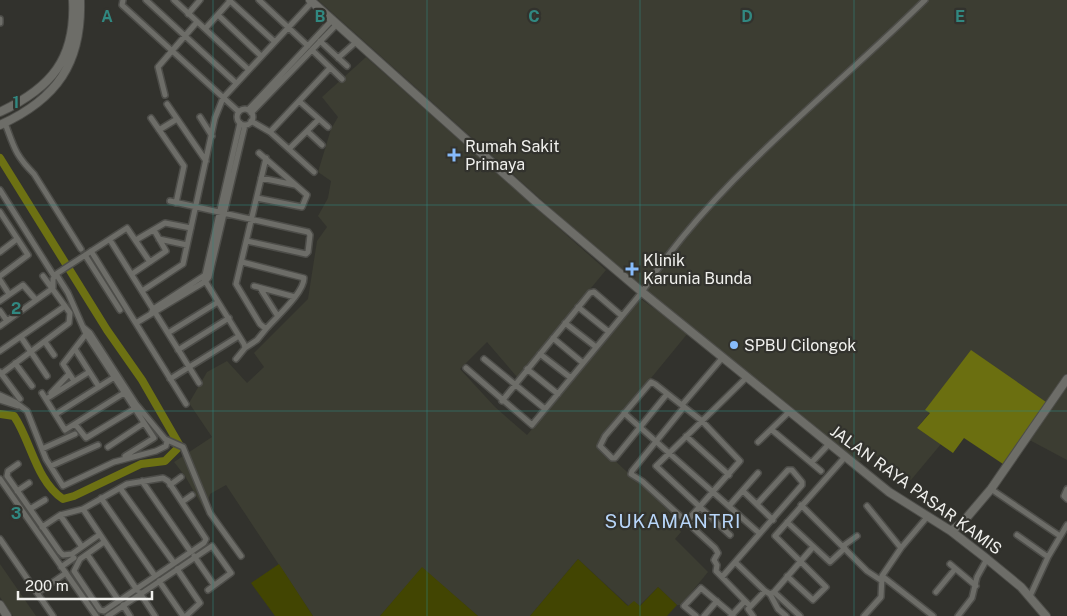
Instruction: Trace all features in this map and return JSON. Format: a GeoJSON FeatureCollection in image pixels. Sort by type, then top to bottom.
{"type":"FeatureCollection","features":[{"type":"Feature","properties":{"kind":"main road"},"geometry":{"type":"LineString","coordinates":[[0,112],[40,88],[50,80],[60,66],[67,49],[73,0]]}},
{"type":"Feature","properties":{"kind":"main road"},"geometry":{"type":"LineString","coordinates":[[2,124],[46,96],[56,88],[66,73],[74,55],[79,32],[80,0]]}},
{"type":"Feature","properties":{"kind":"main road","name":"JALAN RAYA PASAR KAMIS"},"geometry":{"type":"LineString","coordinates":[[311,1],[536,202],[642,292],[889,492],[928,515],[987,559],[1030,596],[1046,616]]}},
{"type":"Feature","properties":{"kind":"main road"},"geometry":{"type":"LineString","coordinates":[[951,531],[963,522],[991,490],[1067,380]]}},
{"type":"Feature","properties":{"kind":"main road"},"geometry":{"type":"LineString","coordinates":[[0,605],[7,616]]}},
{"type":"Feature","properties":{"kind":"street"},"geometry":{"type":"LineString","coordinates":[[123,0],[122,5],[239,112],[250,111],[334,22]]}},
{"type":"Feature","properties":{"kind":"street"},"geometry":{"type":"LineString","coordinates":[[146,0],[236,83]]}},
{"type":"Feature","properties":{"kind":"street"},"geometry":{"type":"LineString","coordinates":[[174,0],[249,70]]}},
{"type":"Feature","properties":{"kind":"street"},"geometry":{"type":"LineString","coordinates":[[188,14],[200,0]]}},
{"type":"Feature","properties":{"kind":"street"},"geometry":{"type":"LineString","coordinates":[[259,0],[342,79]]}},
{"type":"Feature","properties":{"kind":"street"},"geometry":{"type":"LineString","coordinates":[[466,368],[532,425],[642,292],[656,271],[704,212],[808,107],[925,0]]}},
{"type":"Feature","properties":{"kind":"street"},"geometry":{"type":"LineString","coordinates":[[205,29],[230,1],[276,42]]}},
{"type":"Feature","properties":{"kind":"street"},"geometry":{"type":"LineString","coordinates":[[142,291],[184,264],[215,118],[223,98],[289,28],[311,1]]}},
{"type":"Feature","properties":{"kind":"street"},"geometry":{"type":"LineString","coordinates":[[218,15],[261,56]]}},
{"type":"Feature","properties":{"kind":"street"},"geometry":{"type":"LineString","coordinates":[[165,95],[157,71],[171,50],[197,22]]}},
{"type":"Feature","properties":{"kind":"street"},"geometry":{"type":"LineString","coordinates":[[317,41],[347,66]]}},
{"type":"Feature","properties":{"kind":"street"},"geometry":{"type":"LineString","coordinates":[[338,58],[356,42]]}},
{"type":"Feature","properties":{"kind":"street"},"geometry":{"type":"LineString","coordinates":[[270,132],[330,68]]}},
{"type":"Feature","properties":{"kind":"street"},"geometry":{"type":"LineString","coordinates":[[299,102],[328,127]]}},
{"type":"Feature","properties":{"kind":"street"},"geometry":{"type":"LineString","coordinates":[[167,104],[206,161]]}},
{"type":"Feature","properties":{"kind":"street"},"geometry":{"type":"LineString","coordinates":[[250,111],[251,121]]}},
{"type":"Feature","properties":{"kind":"street"},"geometry":{"type":"LineString","coordinates":[[239,112],[237,117],[242,124],[222,213],[204,280],[240,336],[245,348]]}},
{"type":"Feature","properties":{"kind":"street"},"geometry":{"type":"LineString","coordinates":[[200,117],[212,137]]}},
{"type":"Feature","properties":{"kind":"street"},"geometry":{"type":"LineString","coordinates":[[151,118],[184,166],[176,203]]}},
{"type":"Feature","properties":{"kind":"street"},"geometry":{"type":"LineString","coordinates":[[159,130],[177,118]]}},
{"type":"Feature","properties":{"kind":"street"},"geometry":{"type":"LineString","coordinates":[[290,148],[319,119]]}},
{"type":"Feature","properties":{"kind":"street"},"geometry":{"type":"LineString","coordinates":[[242,124],[251,121],[270,132],[290,148],[314,172]]}},
{"type":"Feature","properties":{"kind":"street"},"geometry":{"type":"LineString","coordinates":[[2,124],[15,152],[34,174],[81,249]]}},
{"type":"Feature","properties":{"kind":"street"},"geometry":{"type":"LineString","coordinates":[[307,131],[322,145]]}},
{"type":"Feature","properties":{"kind":"street"},"geometry":{"type":"LineString","coordinates":[[257,198],[303,207],[307,194],[259,153]]}},
{"type":"Feature","properties":{"kind":"street"},"geometry":{"type":"LineString","coordinates":[[266,158],[236,286],[260,324],[266,329]]}},
{"type":"Feature","properties":{"kind":"street"},"geometry":{"type":"LineString","coordinates":[[261,178],[295,185]]}},
{"type":"Feature","properties":{"kind":"street"},"geometry":{"type":"LineString","coordinates":[[0,190],[68,293],[86,334],[154,438],[124,456]]}},
{"type":"Feature","properties":{"kind":"street"},"geometry":{"type":"LineString","coordinates":[[170,201],[308,232],[310,236],[308,252],[306,254],[247,241]]}},
{"type":"Feature","properties":{"kind":"street"},"geometry":{"type":"LineString","coordinates":[[0,212],[28,255],[0,278],[10,294]]}},
{"type":"Feature","properties":{"kind":"street"},"geometry":{"type":"LineString","coordinates":[[136,240],[165,224],[191,228]]}},
{"type":"Feature","properties":{"kind":"street"},"geometry":{"type":"LineString","coordinates":[[0,326],[53,288],[55,275],[127,228],[150,262]]}},
{"type":"Feature","properties":{"kind":"street"},"geometry":{"type":"LineString","coordinates":[[132,274],[166,251],[154,230]]}},
{"type":"Feature","properties":{"kind":"street"},"geometry":{"type":"LineString","coordinates":[[159,239],[187,245]]}},
{"type":"Feature","properties":{"kind":"street"},"geometry":{"type":"LineString","coordinates":[[0,252],[17,240]]}},
{"type":"Feature","properties":{"kind":"street"},"geometry":{"type":"LineString","coordinates":[[110,240],[153,312],[199,383]]}},
{"type":"Feature","properties":{"kind":"street"},"geometry":{"type":"LineString","coordinates":[[91,251],[186,404]]}},
{"type":"Feature","properties":{"kind":"street"},"geometry":{"type":"LineString","coordinates":[[85,255],[120,310]]}},
{"type":"Feature","properties":{"kind":"street"},"geometry":{"type":"LineString","coordinates":[[236,359],[245,348],[257,340],[295,296],[304,280],[301,276],[242,262]]}},
{"type":"Feature","properties":{"kind":"street"},"geometry":{"type":"LineString","coordinates":[[20,399],[1,373],[16,364],[70,323],[71,315],[43,276]]}},
{"type":"Feature","properties":{"kind":"street"},"geometry":{"type":"LineString","coordinates":[[136,323],[204,280]]}},
{"type":"Feature","properties":{"kind":"street"},"geometry":{"type":"LineString","coordinates":[[0,301],[25,285],[36,300]]}},
{"type":"Feature","properties":{"kind":"street"},"geometry":{"type":"LineString","coordinates":[[277,315],[257,287],[295,296]]}},
{"type":"Feature","properties":{"kind":"street"},"geometry":{"type":"LineString","coordinates":[[502,401],[591,292],[594,292],[622,316]]}},
{"type":"Feature","properties":{"kind":"street"},"geometry":{"type":"LineString","coordinates":[[168,333],[218,302]]}},
{"type":"Feature","properties":{"kind":"street"},"geometry":{"type":"LineString","coordinates":[[1,349],[65,306]]}},
{"type":"Feature","properties":{"kind":"street"},"geometry":{"type":"LineString","coordinates":[[578,307],[609,332]]}},
{"type":"Feature","properties":{"kind":"street"},"geometry":{"type":"LineString","coordinates":[[0,312],[7,321]]}},
{"type":"Feature","properties":{"kind":"street"},"geometry":{"type":"LineString","coordinates":[[178,350],[229,318]]}},
{"type":"Feature","properties":{"kind":"street"},"geometry":{"type":"LineString","coordinates":[[565,323],[596,348]]}},
{"type":"Feature","properties":{"kind":"street"},"geometry":{"type":"LineString","coordinates":[[83,328],[90,334],[136,404],[170,441],[180,444],[185,450],[210,513],[241,556]]}},
{"type":"Feature","properties":{"kind":"street"},"geometry":{"type":"LineString","coordinates":[[74,381],[63,364],[86,334]]}},
{"type":"Feature","properties":{"kind":"street"},"geometry":{"type":"LineString","coordinates":[[170,379],[240,336]]}},
{"type":"Feature","properties":{"kind":"street"},"geometry":{"type":"LineString","coordinates":[[21,337],[48,376]]}},
{"type":"Feature","properties":{"kind":"street"},"geometry":{"type":"LineString","coordinates":[[553,338],[583,363]]}},
{"type":"Feature","properties":{"kind":"street"},"geometry":{"type":"LineString","coordinates":[[45,342],[54,355]]}},
{"type":"Feature","properties":{"kind":"street"},"geometry":{"type":"LineString","coordinates":[[75,349],[99,387]]}},
{"type":"Feature","properties":{"kind":"street"},"geometry":{"type":"LineString","coordinates":[[540,354],[570,378]]}},
{"type":"Feature","properties":{"kind":"street"},"geometry":{"type":"LineString","coordinates":[[723,358],[656,440],[631,474],[642,480],[716,548],[718,554],[714,560],[717,565],[715,570],[750,606],[751,614],[743,616]]}},
{"type":"Feature","properties":{"kind":"street"},"geometry":{"type":"LineString","coordinates":[[484,359],[545,409]]}},
{"type":"Feature","properties":{"kind":"street"},"geometry":{"type":"LineString","coordinates":[[16,364],[32,386]]}},
{"type":"Feature","properties":{"kind":"street"},"geometry":{"type":"LineString","coordinates":[[527,369],[558,394]]}},
{"type":"Feature","properties":{"kind":"street"},"geometry":{"type":"LineString","coordinates":[[46,399],[89,372]]}},
{"type":"Feature","properties":{"kind":"street"},"geometry":{"type":"LineString","coordinates":[[46,399],[69,374]]}},
{"type":"Feature","properties":{"kind":"street"},"geometry":{"type":"LineString","coordinates":[[730,535],[656,466],[747,377]]}},
{"type":"Feature","properties":{"kind":"street"},"geometry":{"type":"LineString","coordinates":[[56,414],[113,378]]}},
{"type":"Feature","properties":{"kind":"street"},"geometry":{"type":"LineString","coordinates":[[667,394],[615,458],[612,458],[600,449],[600,444],[605,436],[651,382],[667,394],[683,406],[702,421],[740,460],[686,522]]}},
{"type":"Feature","properties":{"kind":"street"},"geometry":{"type":"LineString","coordinates":[[42,393],[66,430],[124,393]]}},
{"type":"Feature","properties":{"kind":"street"},"geometry":{"type":"LineString","coordinates":[[0,394],[27,411],[42,449],[64,486],[114,462],[164,448],[170,441]]}},
{"type":"Feature","properties":{"kind":"street"},"geometry":{"type":"LineString","coordinates":[[0,400],[27,411]]}},
{"type":"Feature","properties":{"kind":"street"},"geometry":{"type":"LineString","coordinates":[[75,424],[83,437],[88,438],[134,409]]}},
{"type":"Feature","properties":{"kind":"street"},"geometry":{"type":"LineString","coordinates":[[758,442],[789,412]]}},
{"type":"Feature","properties":{"kind":"street"},"geometry":{"type":"LineString","coordinates":[[624,413],[671,452],[759,533]]}},
{"type":"Feature","properties":{"kind":"street"},"geometry":{"type":"LineString","coordinates":[[108,446],[144,423]]}},
{"type":"Feature","properties":{"kind":"street"},"geometry":{"type":"LineString","coordinates":[[772,430],[821,471]]}},
{"type":"Feature","properties":{"kind":"street"},"geometry":{"type":"LineString","coordinates":[[42,449],[74,434]]}},
{"type":"Feature","properties":{"kind":"street"},"geometry":{"type":"LineString","coordinates":[[686,436],[728,475]]}},
{"type":"Feature","properties":{"kind":"street"},"geometry":{"type":"LineString","coordinates":[[812,462],[829,444]]}},
{"type":"Feature","properties":{"kind":"street"},"geometry":{"type":"LineString","coordinates":[[51,466],[98,445]]}},
{"type":"Feature","properties":{"kind":"street"},"geometry":{"type":"LineString","coordinates":[[787,576],[813,600],[826,588],[775,538],[801,505],[845,457]]}},
{"type":"Feature","properties":{"kind":"street"},"geometry":{"type":"LineString","coordinates":[[18,464],[6,473],[63,555],[74,558],[87,554],[104,542]]}},
{"type":"Feature","properties":{"kind":"street"},"geometry":{"type":"LineString","coordinates":[[722,576],[759,533],[774,520],[802,485],[802,482],[792,470],[788,470],[757,504]]}},
{"type":"Feature","properties":{"kind":"street"},"geometry":{"type":"LineString","coordinates":[[729,506],[758,473]]}},
{"type":"Feature","properties":{"kind":"street"},"geometry":{"type":"LineString","coordinates":[[170,485],[181,477]]}},
{"type":"Feature","properties":{"kind":"street"},"geometry":{"type":"LineString","coordinates":[[42,527],[60,515],[83,509],[127,484],[163,478],[170,485],[206,537],[204,543],[176,569],[106,611],[100,610],[74,571],[74,558]]}},
{"type":"Feature","properties":{"kind":"street"},"geometry":{"type":"LineString","coordinates":[[0,479],[96,616]]}},
{"type":"Feature","properties":{"kind":"street"},"geometry":{"type":"LineString","coordinates":[[142,481],[214,586]]}},
{"type":"Feature","properties":{"kind":"street"},"geometry":{"type":"LineString","coordinates":[[18,491],[29,483]]}},
{"type":"Feature","properties":{"kind":"street"},"geometry":{"type":"LineString","coordinates":[[120,488],[174,563]]}},
{"type":"Feature","properties":{"kind":"street"},"geometry":{"type":"LineString","coordinates":[[1067,489],[1064,496],[1067,499]]}},
{"type":"Feature","properties":{"kind":"street"},"geometry":{"type":"LineString","coordinates":[[991,490],[1060,536]]}},
{"type":"Feature","properties":{"kind":"street"},"geometry":{"type":"LineString","coordinates":[[743,491],[774,520]]}},
{"type":"Feature","properties":{"kind":"street"},"geometry":{"type":"LineString","coordinates":[[182,502],[192,495]]}},
{"type":"Feature","properties":{"kind":"street"},"geometry":{"type":"LineString","coordinates":[[101,498],[184,616],[200,603],[176,569]]}},
{"type":"Feature","properties":{"kind":"street"},"geometry":{"type":"LineString","coordinates":[[30,509],[44,500]]}},
{"type":"Feature","properties":{"kind":"street"},"geometry":{"type":"LineString","coordinates":[[801,505],[867,571],[882,579],[933,616]]}},
{"type":"Feature","properties":{"kind":"street"},"geometry":{"type":"LineString","coordinates":[[867,506],[901,548]]}},
{"type":"Feature","properties":{"kind":"street"},"geometry":{"type":"LineString","coordinates":[[83,509],[156,616]]}},
{"type":"Feature","properties":{"kind":"street"},"geometry":{"type":"LineString","coordinates":[[60,515],[82,546]]}},
{"type":"Feature","properties":{"kind":"street"},"geometry":{"type":"LineString","coordinates":[[864,616],[881,597],[882,579],[901,548],[928,515]]}},
{"type":"Feature","properties":{"kind":"street"},"geometry":{"type":"LineString","coordinates":[[787,522],[831,562],[843,546],[857,536]]}},
{"type":"Feature","properties":{"kind":"street"},"geometry":{"type":"LineString","coordinates":[[1030,596],[1048,557],[1067,526]]}},
{"type":"Feature","properties":{"kind":"street"},"geometry":{"type":"LineString","coordinates":[[62,567],[74,558],[82,546],[99,535]]}},
{"type":"Feature","properties":{"kind":"street"},"geometry":{"type":"LineString","coordinates":[[1017,535],[1048,557]]}},
{"type":"Feature","properties":{"kind":"street"},"geometry":{"type":"LineString","coordinates":[[0,539],[53,616]]}},
{"type":"Feature","properties":{"kind":"street"},"geometry":{"type":"LineString","coordinates":[[157,579],[174,563],[212,546],[231,571],[231,574],[208,590]]}},
{"type":"Feature","properties":{"kind":"street"},"geometry":{"type":"LineString","coordinates":[[750,606],[787,576],[813,547]]}},
{"type":"Feature","properties":{"kind":"street"},"geometry":{"type":"LineString","coordinates":[[87,554],[130,616]]}},
{"type":"Feature","properties":{"kind":"street"},"geometry":{"type":"LineString","coordinates":[[958,616],[972,598],[977,577],[987,559]]}},
{"type":"Feature","properties":{"kind":"street"},"geometry":{"type":"LineString","coordinates":[[736,562],[769,592],[800,616]]}},
{"type":"Feature","properties":{"kind":"street"},"geometry":{"type":"LineString","coordinates":[[950,564],[976,586]]}},
{"type":"Feature","properties":{"kind":"street"},"geometry":{"type":"LineString","coordinates":[[936,592],[955,569]]}},
{"type":"Feature","properties":{"kind":"street"},"geometry":{"type":"LineString","coordinates":[[37,593],[66,573]]}},
{"type":"Feature","properties":{"kind":"street"},"geometry":{"type":"LineString","coordinates":[[696,616],[684,606],[703,588],[732,615],[745,601]]}},
{"type":"Feature","properties":{"kind":"street"},"geometry":{"type":"LineString","coordinates":[[769,592],[778,609],[786,616]]}},
{"type":"Feature","properties":{"kind":"street"},"geometry":{"type":"LineString","coordinates":[[704,616],[717,601]]}},
{"type":"Feature","properties":{"kind":"street"},"geometry":{"type":"LineString","coordinates":[[108,616],[121,603]]}},
{"type":"Feature","properties":{"kind":"shaded area"},"geometry":{"type":"Polygon","coordinates":[[[318,0],[1067,0],[1067,460],[1022,436],[1046,402],[925,410],[930,412],[917,428],[941,444],[911,480],[873,454],[858,462],[612,263],[318,0]]]}},
{"type":"Feature","properties":{"kind":"shaded area"},"geometry":{"type":"Polygon","coordinates":[[[366,57],[606,270],[517,377],[487,342],[460,369],[495,407],[527,435],[641,299],[688,333],[597,444],[667,509],[681,532],[675,539],[708,572],[681,605],[677,605],[658,587],[639,606],[629,606],[578,559],[530,616],[478,616],[422,568],[380,616],[313,616],[226,485],[210,494],[205,511],[185,476],[174,462],[212,437],[189,403],[207,372],[227,361],[247,383],[264,367],[254,353],[308,299],[317,241],[327,227],[318,216],[328,198],[331,181],[318,172],[331,129],[338,117],[322,97],[366,57]]]}},
{"type":"Feature","properties":{"kind":"shaded area"},"geometry":{"type":"Polygon","coordinates":[[[971,350],[1046,402],[1003,464],[964,438],[953,453],[917,428],[930,413],[925,410],[971,350]]]}},
{"type":"Feature","properties":{"kind":"shaded area"},"geometry":{"type":"Polygon","coordinates":[[[578,559],[628,606],[634,601],[640,606],[658,587],[677,605],[667,616],[530,616],[578,559]]]}},
{"type":"Feature","properties":{"kind":"shaded area"},"geometry":{"type":"Polygon","coordinates":[[[0,564],[36,616],[13,616],[0,597],[0,564]]]}},
{"type":"Feature","properties":{"kind":"shaded area"},"geometry":{"type":"Polygon","coordinates":[[[279,564],[313,616],[275,616],[251,583],[279,564]]]}},
{"type":"Feature","properties":{"kind":"shaded area"},"geometry":{"type":"Polygon","coordinates":[[[422,567],[478,616],[380,616],[422,567]]]}},
{"type":"Feature","properties":{"kind":"waterway"},"geometry":{"type":"LineString","coordinates":[[0,158],[107,330],[142,380],[180,446],[165,461],[141,464],[74,496],[63,499],[46,482],[14,416],[0,414]]}},
{"type":"Feature","properties":{"kind":"place","name":"Rumah Sakit Primaya"},"geometry":{"type":"Point","coordinates":[454,155]}},
{"type":"Feature","properties":{"kind":"place","name":"Klinik Karunia Bunda"},"geometry":{"type":"Point","coordinates":[632,269]}},
{"type":"Feature","properties":{"kind":"place","name":"SPBU Cilongok"},"geometry":{"type":"Point","coordinates":[734,345]}},
{"type":"Feature","properties":{"kind":"district","name":"SUKAMANTRI"},"geometry":{"type":"Point","coordinates":[673,521]}}]}
